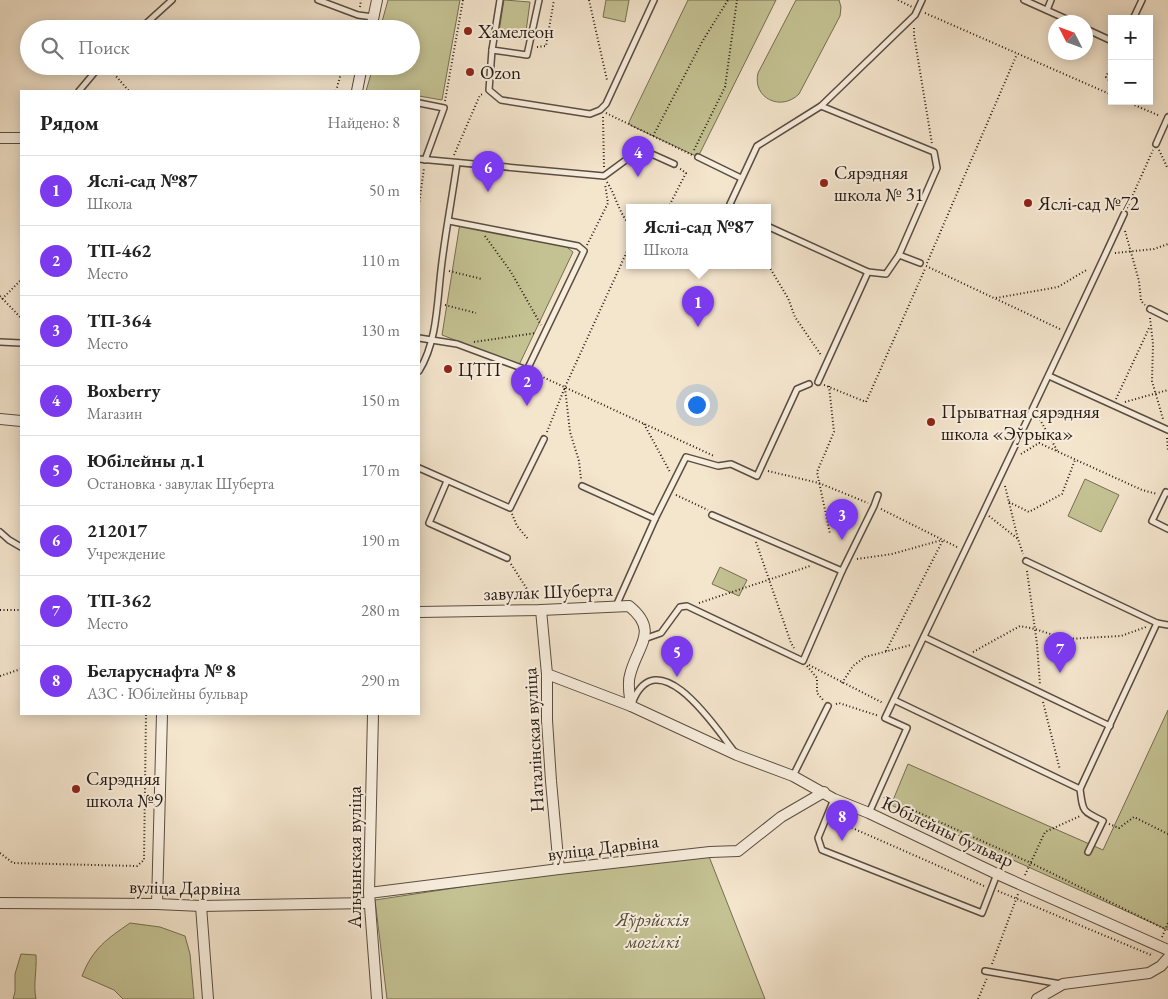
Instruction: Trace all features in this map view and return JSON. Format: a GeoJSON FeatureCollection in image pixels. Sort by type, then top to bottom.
{"type":"FeatureCollection","features":[{"type":"Feature","properties":{"kind":"street"},"geometry":{"type":"LineString","coordinates":[[372,20],[377,0]]}},
{"type":"Feature","properties":{"kind":"street"},"geometry":{"type":"LineString","coordinates":[[357,90],[360,75]]}},
{"type":"Feature","properties":{"kind":"street"},"geometry":{"type":"LineString","coordinates":[[0,138],[20,138]]}},
{"type":"Feature","properties":{"kind":"street"},"geometry":{"type":"LineString","coordinates":[[0,420],[20,421]]}},
{"type":"Feature","properties":{"kind":"street","name":"завулак Шуберта"},"geometry":{"type":"LineString","coordinates":[[420,612],[629,606],[639,614],[646,628],[644,639]]}},
{"type":"Feature","properties":{"kind":"street","name":"Наталінская вуліца"},"geometry":{"type":"LineString","coordinates":[[541,610],[547,674],[547,729],[559,869]]}},
{"type":"Feature","properties":{"kind":"street"},"geometry":{"type":"LineString","coordinates":[[631,706],[629,677],[644,639]]}},
{"type":"Feature","properties":{"kind":"street","name":"Юбілейны бульвар"},"geometry":{"type":"LineString","coordinates":[[547,674],[631,706],[736,755],[793,776],[834,799],[869,813],[997,874],[1168,950]]}},
{"type":"Feature","properties":{"kind":"street"},"geometry":{"type":"LineString","coordinates":[[157,904],[162,715]]}},
{"type":"Feature","properties":{"kind":"street","name":"Альчынская вуліца"},"geometry":{"type":"LineString","coordinates":[[372,715],[369,898],[377,999]]}},
{"type":"Feature","properties":{"kind":"street","name":"вуліца Дарвіна"},"geometry":{"type":"LineString","coordinates":[[0,903],[201,906],[369,898],[559,869],[710,852],[738,851],[781,817],[824,792]]}},
{"type":"Feature","properties":{"kind":"street"},"geometry":{"type":"LineString","coordinates":[[201,906],[208,999]]}},
{"type":"Feature","properties":{"kind":"street"},"geometry":{"type":"LineString","coordinates":[[1037,999],[1064,984],[1149,973],[1161,966],[1168,958]]}},
{"type":"Feature","properties":{"kind":"lane"},"geometry":{"type":"LineString","coordinates":[[150,20],[172,0]]}},
{"type":"Feature","properties":{"kind":"lane"},"geometry":{"type":"LineString","coordinates":[[318,0],[358,15],[373,17]]}},
{"type":"Feature","properties":{"kind":"lane"},"geometry":{"type":"LineString","coordinates":[[500,0],[492,50],[489,90],[501,100],[590,114],[600,110],[606,104],[654,0]]}},
{"type":"Feature","properties":{"kind":"lane"},"geometry":{"type":"LineString","coordinates":[[492,50],[527,55],[539,0]]}},
{"type":"Feature","properties":{"kind":"lane"},"geometry":{"type":"LineString","coordinates":[[730,204],[757,146],[821,106],[915,15],[922,0]]}},
{"type":"Feature","properties":{"kind":"lane"},"geometry":{"type":"LineString","coordinates":[[1024,0],[1057,15]]}},
{"type":"Feature","properties":{"kind":"lane"},"geometry":{"type":"LineString","coordinates":[[1046,10],[1051,0]]}},
{"type":"Feature","properties":{"kind":"lane"},"geometry":{"type":"LineString","coordinates":[[1135,15],[1142,0]]}},
{"type":"Feature","properties":{"kind":"lane"},"geometry":{"type":"LineString","coordinates":[[1093,32],[1108,39]]}},
{"type":"Feature","properties":{"kind":"lane"},"geometry":{"type":"LineString","coordinates":[[80,90],[92,75]]}},
{"type":"Feature","properties":{"kind":"lane"},"geometry":{"type":"LineString","coordinates":[[420,103],[444,108],[422,159],[604,176],[638,151],[645,151],[674,164]]}},
{"type":"Feature","properties":{"kind":"lane"},"geometry":{"type":"LineString","coordinates":[[771,228],[868,272],[886,274],[899,254],[937,168],[934,152],[821,106]]}},
{"type":"Feature","properties":{"kind":"lane"},"geometry":{"type":"LineString","coordinates":[[1156,144],[1168,118]]}},
{"type":"Feature","properties":{"kind":"lane"},"geometry":{"type":"LineString","coordinates":[[698,157],[741,178]]}},
{"type":"Feature","properties":{"kind":"lane"},"geometry":{"type":"LineString","coordinates":[[420,369],[426,360],[438,303],[449,221],[454,163]]}},
{"type":"Feature","properties":{"kind":"lane"},"geometry":{"type":"LineString","coordinates":[[869,813],[907,728],[885,718],[1002,471],[1034,408],[1123,216]]}},
{"type":"Feature","properties":{"kind":"lane"},"geometry":{"type":"LineString","coordinates":[[420,338],[457,344],[527,370],[584,251],[578,246],[449,221]]}},
{"type":"Feature","properties":{"kind":"lane"},"geometry":{"type":"LineString","coordinates":[[899,254],[920,263]]}},
{"type":"Feature","properties":{"kind":"lane"},"geometry":{"type":"LineString","coordinates":[[818,382],[868,272]]}},
{"type":"Feature","properties":{"kind":"lane"},"geometry":{"type":"LineString","coordinates":[[1150,310],[1168,318]]}},
{"type":"Feature","properties":{"kind":"lane"},"geometry":{"type":"LineString","coordinates":[[0,342],[20,343]]}},
{"type":"Feature","properties":{"kind":"lane"},"geometry":{"type":"LineString","coordinates":[[1049,376],[1167,430]]}},
{"type":"Feature","properties":{"kind":"lane"},"geometry":{"type":"LineString","coordinates":[[616,606],[655,519],[686,457],[718,466],[731,464],[757,476],[797,389],[808,384]]}},
{"type":"Feature","properties":{"kind":"lane"},"geometry":{"type":"LineString","coordinates":[[420,468],[510,508],[544,439]]}},
{"type":"Feature","properties":{"kind":"lane"},"geometry":{"type":"LineString","coordinates":[[447,481],[429,523],[507,558]]}},
{"type":"Feature","properties":{"kind":"lane"},"geometry":{"type":"LineString","coordinates":[[582,486],[655,519]]}},
{"type":"Feature","properties":{"kind":"lane"},"geometry":{"type":"LineString","coordinates":[[1166,494],[1152,521],[1168,529]]}},
{"type":"Feature","properties":{"kind":"lane"},"geometry":{"type":"LineString","coordinates":[[644,639],[662,633],[680,607],[687,606],[803,661],[842,571],[849,560],[878,495]]}},
{"type":"Feature","properties":{"kind":"lane"},"geometry":{"type":"LineString","coordinates":[[712,515],[842,571]]}},
{"type":"Feature","properties":{"kind":"lane"},"geometry":{"type":"LineString","coordinates":[[0,532],[20,546]]}},
{"type":"Feature","properties":{"kind":"lane"},"geometry":{"type":"LineString","coordinates":[[1026,561],[1157,623],[1168,625]]}},
{"type":"Feature","properties":{"kind":"lane"},"geometry":{"type":"LineString","coordinates":[[1088,852],[1103,821],[1086,813],[1082,807],[1080,788],[1157,623]]}},
{"type":"Feature","properties":{"kind":"lane"},"geometry":{"type":"LineString","coordinates":[[923,639],[1110,726]]}},
{"type":"Feature","properties":{"kind":"lane"},"geometry":{"type":"LineString","coordinates":[[631,706],[638,690],[645,683],[655,680],[673,685],[684,692],[706,714],[736,755]]}},
{"type":"Feature","properties":{"kind":"lane"},"geometry":{"type":"LineString","coordinates":[[894,700],[1080,788]]}},
{"type":"Feature","properties":{"kind":"lane"},"geometry":{"type":"LineString","coordinates":[[793,776],[828,706]]}},
{"type":"Feature","properties":{"kind":"lane"},"geometry":{"type":"LineString","coordinates":[[834,799],[818,838],[822,850],[982,913],[997,874]]}},
{"type":"Feature","properties":{"kind":"lane"},"geometry":{"type":"LineString","coordinates":[[985,971],[1064,984]]}},
{"type":"Feature","properties":{"kind":"path"},"geometry":{"type":"LineString","coordinates":[[444,108],[463,0]]}},
{"type":"Feature","properties":{"kind":"path"},"geometry":{"type":"LineString","coordinates":[[528,49],[546,46],[554,0]]}},
{"type":"Feature","properties":{"kind":"path"},"geometry":{"type":"LineString","coordinates":[[589,0],[600,42],[610,95]]}},
{"type":"Feature","properties":{"kind":"path"},"geometry":{"type":"LineString","coordinates":[[653,136],[702,42],[728,0]]}},
{"type":"Feature","properties":{"kind":"path"},"geometry":{"type":"LineString","coordinates":[[692,154],[725,87],[737,0]]}},
{"type":"Feature","properties":{"kind":"path"},"geometry":{"type":"LineString","coordinates":[[898,0],[1108,93]]}},
{"type":"Feature","properties":{"kind":"path"},"geometry":{"type":"LineString","coordinates":[[915,15],[914,35],[934,152]]}},
{"type":"Feature","properties":{"kind":"path"},"geometry":{"type":"LineString","coordinates":[[818,382],[866,402],[1017,54]]}},
{"type":"Feature","properties":{"kind":"path"},"geometry":{"type":"LineString","coordinates":[[115,75],[128,90]]}},
{"type":"Feature","properties":{"kind":"path"},"geometry":{"type":"LineString","coordinates":[[336,90],[340,75]]}},
{"type":"Feature","properties":{"kind":"path"},"geometry":{"type":"LineString","coordinates":[[454,163],[480,96]]}},
{"type":"Feature","properties":{"kind":"path"},"geometry":{"type":"LineString","coordinates":[[1135,105],[1168,118]]}},
{"type":"Feature","properties":{"kind":"path"},"geometry":{"type":"LineString","coordinates":[[584,251],[608,203],[604,176],[603,112],[698,157]]}},
{"type":"Feature","properties":{"kind":"path"},"geometry":{"type":"LineString","coordinates":[[1156,144],[1168,170]]}},
{"type":"Feature","properties":{"kind":"path"},"geometry":{"type":"LineString","coordinates":[[1156,144],[1123,216],[1140,281],[1141,301],[1150,310],[1153,344],[1152,381],[1167,430],[1168,451]]}},
{"type":"Feature","properties":{"kind":"path"},"geometry":{"type":"LineString","coordinates":[[420,190],[422,159]]}},
{"type":"Feature","properties":{"kind":"path"},"geometry":{"type":"LineString","coordinates":[[670,204],[686,173],[674,164]]}},
{"type":"Feature","properties":{"kind":"path"},"geometry":{"type":"LineString","coordinates":[[604,176],[626,220]]}},
{"type":"Feature","properties":{"kind":"path"},"geometry":{"type":"LineString","coordinates":[[457,344],[545,332],[511,272],[486,238],[484,228]]}},
{"type":"Feature","properties":{"kind":"path"},"geometry":{"type":"LineString","coordinates":[[1105,255],[1131,250],[1154,249],[1168,244]]}},
{"type":"Feature","properties":{"kind":"path"},"geometry":{"type":"LineString","coordinates":[[544,439],[626,254]]}},
{"type":"Feature","properties":{"kind":"path"},"geometry":{"type":"LineString","coordinates":[[920,263],[1069,333]]}},
{"type":"Feature","properties":{"kind":"path"},"geometry":{"type":"LineString","coordinates":[[771,269],[788,298],[795,317],[827,363]]}},
{"type":"Feature","properties":{"kind":"path"},"geometry":{"type":"LineString","coordinates":[[996,298],[1058,287],[1088,269]]}},
{"type":"Feature","properties":{"kind":"path"},"geometry":{"type":"LineString","coordinates":[[441,270],[482,279]]}},
{"type":"Feature","properties":{"kind":"path"},"geometry":{"type":"LineString","coordinates":[[2,299],[20,281]]}},
{"type":"Feature","properties":{"kind":"path"},"geometry":{"type":"LineString","coordinates":[[0,296],[20,317]]}},
{"type":"Feature","properties":{"kind":"path"},"geometry":{"type":"LineString","coordinates":[[438,303],[476,313]]}},
{"type":"Feature","properties":{"kind":"path"},"geometry":{"type":"LineString","coordinates":[[1113,405],[1151,324]]}},
{"type":"Feature","properties":{"kind":"path"},"geometry":{"type":"LineString","coordinates":[[527,370],[714,456]]}},
{"type":"Feature","properties":{"kind":"path"},"geometry":{"type":"LineString","coordinates":[[829,386],[834,432],[817,472],[830,534]]}},
{"type":"Feature","properties":{"kind":"path"},"geometry":{"type":"LineString","coordinates":[[565,388],[570,432],[579,461],[582,486]]}},
{"type":"Feature","properties":{"kind":"path"},"geometry":{"type":"LineString","coordinates":[[1113,405],[1168,390]]}},
{"type":"Feature","properties":{"kind":"path"},"geometry":{"type":"LineString","coordinates":[[1034,408],[1058,452]]}},
{"type":"Feature","properties":{"kind":"path"},"geometry":{"type":"LineString","coordinates":[[644,424],[674,481]]}},
{"type":"Feature","properties":{"kind":"path"},"geometry":{"type":"LineString","coordinates":[[1006,463],[1039,443],[1142,490],[1166,494]]}},
{"type":"Feature","properties":{"kind":"path"},"geometry":{"type":"LineString","coordinates":[[1009,502],[1029,512],[1062,494],[1076,460]]}},
{"type":"Feature","properties":{"kind":"path"},"geometry":{"type":"LineString","coordinates":[[761,469],[819,483],[874,506],[957,547]]}},
{"type":"Feature","properties":{"kind":"path"},"geometry":{"type":"LineString","coordinates":[[1002,471],[1018,539],[1026,561],[1035,629],[1040,692],[1062,780]]}},
{"type":"Feature","properties":{"kind":"path"},"geometry":{"type":"LineString","coordinates":[[669,491],[709,511],[712,515]]}},
{"type":"Feature","properties":{"kind":"path"},"geometry":{"type":"LineString","coordinates":[[510,508],[517,526],[528,539]]}},
{"type":"Feature","properties":{"kind":"path"},"geometry":{"type":"LineString","coordinates":[[984,511],[1018,539]]}},
{"type":"Feature","properties":{"kind":"path"},"geometry":{"type":"LineString","coordinates":[[752,533],[770,579],[791,643],[817,678],[817,693],[828,706],[839,703],[885,718]]}},
{"type":"Feature","properties":{"kind":"path"},"geometry":{"type":"LineString","coordinates":[[849,560],[892,554],[943,540]]}},
{"type":"Feature","properties":{"kind":"path"},"geometry":{"type":"LineString","coordinates":[[886,651],[943,540]]}},
{"type":"Feature","properties":{"kind":"path"},"geometry":{"type":"LineString","coordinates":[[507,558],[541,610]]}},
{"type":"Feature","properties":{"kind":"path"},"geometry":{"type":"LineString","coordinates":[[687,606],[820,563]]}},
{"type":"Feature","properties":{"kind":"path"},"geometry":{"type":"LineString","coordinates":[[0,610],[20,610]]}},
{"type":"Feature","properties":{"kind":"path"},"geometry":{"type":"LineString","coordinates":[[965,657],[1020,626],[1066,639],[1121,636],[1157,623]]}},
{"type":"Feature","properties":{"kind":"path"},"geometry":{"type":"LineString","coordinates":[[842,682],[854,666],[865,657],[923,639]]}},
{"type":"Feature","properties":{"kind":"path"},"geometry":{"type":"LineString","coordinates":[[803,661],[890,707]]}},
{"type":"Feature","properties":{"kind":"path"},"geometry":{"type":"LineString","coordinates":[[0,676],[20,669]]}},
{"type":"Feature","properties":{"kind":"path"},"geometry":{"type":"LineString","coordinates":[[0,853],[13,863],[137,866],[144,860],[146,715]]}},
{"type":"Feature","properties":{"kind":"path"},"geometry":{"type":"LineString","coordinates":[[877,794],[1031,864],[1165,929]]}},
{"type":"Feature","properties":{"kind":"path"},"geometry":{"type":"LineString","coordinates":[[1103,821],[1119,828],[1134,817],[1168,834]]}},
{"type":"Feature","properties":{"kind":"green space"},"geometry":{"type":"Polygon","coordinates":[[[388,0],[460,0],[442,100],[420,96],[420,90],[366,90],[371,75],[420,75],[420,20],[382,20],[388,0]]]}},
{"type":"Feature","properties":{"kind":"green space"},"geometry":{"type":"Polygon","coordinates":[[[504,0],[530,2],[525,39],[498,38],[504,0]]]}},
{"type":"Feature","properties":{"kind":"green space"},"geometry":{"type":"Polygon","coordinates":[[[606,0],[629,0],[625,22],[603,17],[606,0]]]}},
{"type":"Feature","properties":{"kind":"green space"},"geometry":{"type":"Polygon","coordinates":[[[688,0],[776,0],[698,157],[630,125],[629,122],[688,0]]]}},
{"type":"Feature","properties":{"kind":"green space"},"geometry":{"type":"Polygon","coordinates":[[[796,0],[839,0],[841,7],[840,16],[799,94],[784,102],[777,102],[769,100],[759,89],[757,82],[758,73],[796,0]]]}},
{"type":"Feature","properties":{"kind":"green space"},"geometry":{"type":"Polygon","coordinates":[[[460,223],[559,241],[573,252],[519,365],[442,335],[460,223]]]}},
{"type":"Feature","properties":{"kind":"green space"},"geometry":{"type":"Polygon","coordinates":[[[1085,479],[1119,495],[1101,532],[1068,516],[1085,479]]]}},
{"type":"Feature","properties":{"kind":"green space"},"geometry":{"type":"Polygon","coordinates":[[[720,567],[747,580],[739,596],[712,584],[720,567]]]}},
{"type":"Feature","properties":{"kind":"green space"},"geometry":{"type":"Polygon","coordinates":[[[1168,710],[1168,930],[891,805],[908,764],[1103,850],[1168,710]]]}},
{"type":"Feature","properties":{"kind":"green space","name":"Яўрэйскія могілкі"},"geometry":{"type":"Polygon","coordinates":[[[708,854],[765,999],[387,999],[375,900],[554,873],[708,854]]]}},
{"type":"Feature","properties":{"kind":"green space"},"geometry":{"type":"Polygon","coordinates":[[[130,923],[160,927],[185,936],[190,954],[194,999],[123,999],[114,990],[82,976],[86,966],[101,945],[130,923]]]}},
{"type":"Feature","properties":{"kind":"green space"},"geometry":{"type":"Polygon","coordinates":[[[21,954],[36,955],[36,999],[13,999],[15,974],[21,954]]]}},
{"type":"Feature","properties":{"kind":"place","name":"Хамелеон"},"geometry":{"type":"Point","coordinates":[468,31]}},
{"type":"Feature","properties":{"kind":"place","name":"Ozon"},"geometry":{"type":"Point","coordinates":[470,72]}},
{"type":"Feature","properties":{"kind":"place","name":"Boxberry"},"geometry":{"type":"Point","coordinates":[638,177]}},
{"type":"Feature","properties":{"kind":"place","name":"Сярэдняя школа № 31"},"geometry":{"type":"Point","coordinates":[824,183]}},
{"type":"Feature","properties":{"kind":"place","name":"212017"},"geometry":{"type":"Point","coordinates":[488,192]}},
{"type":"Feature","properties":{"kind":"place","name":"Яслі-сад №72"},"geometry":{"type":"Point","coordinates":[1028,203]}},
{"type":"Feature","properties":{"kind":"place","name":"Яслі-сад №87"},"geometry":{"type":"Point","coordinates":[698,327]}},
{"type":"Feature","properties":{"kind":"place","name":"ЦТП"},"geometry":{"type":"Point","coordinates":[448,369]}},
{"type":"Feature","properties":{"kind":"place","name":"ТП-462"},"geometry":{"type":"Point","coordinates":[527,406]}},
{"type":"Feature","properties":{"kind":"place","name":"Прыватная сярэдняя школа «Эўрыка»"},"geometry":{"type":"Point","coordinates":[931,422]}},
{"type":"Feature","properties":{"kind":"place","name":"ТП-364"},"geometry":{"type":"Point","coordinates":[842,540]}},
{"type":"Feature","properties":{"kind":"place","name":"ТП-362"},"geometry":{"type":"Point","coordinates":[1060,673]}},
{"type":"Feature","properties":{"kind":"place","name":"Юбілейны д.1"},"geometry":{"type":"Point","coordinates":[677,677]}},
{"type":"Feature","properties":{"kind":"place","name":"Сярэдняя школа №9"},"geometry":{"type":"Point","coordinates":[76,789]}},
{"type":"Feature","properties":{"kind":"place","name":"Беларуснафта № 8"},"geometry":{"type":"Point","coordinates":[842,841]}}]}
